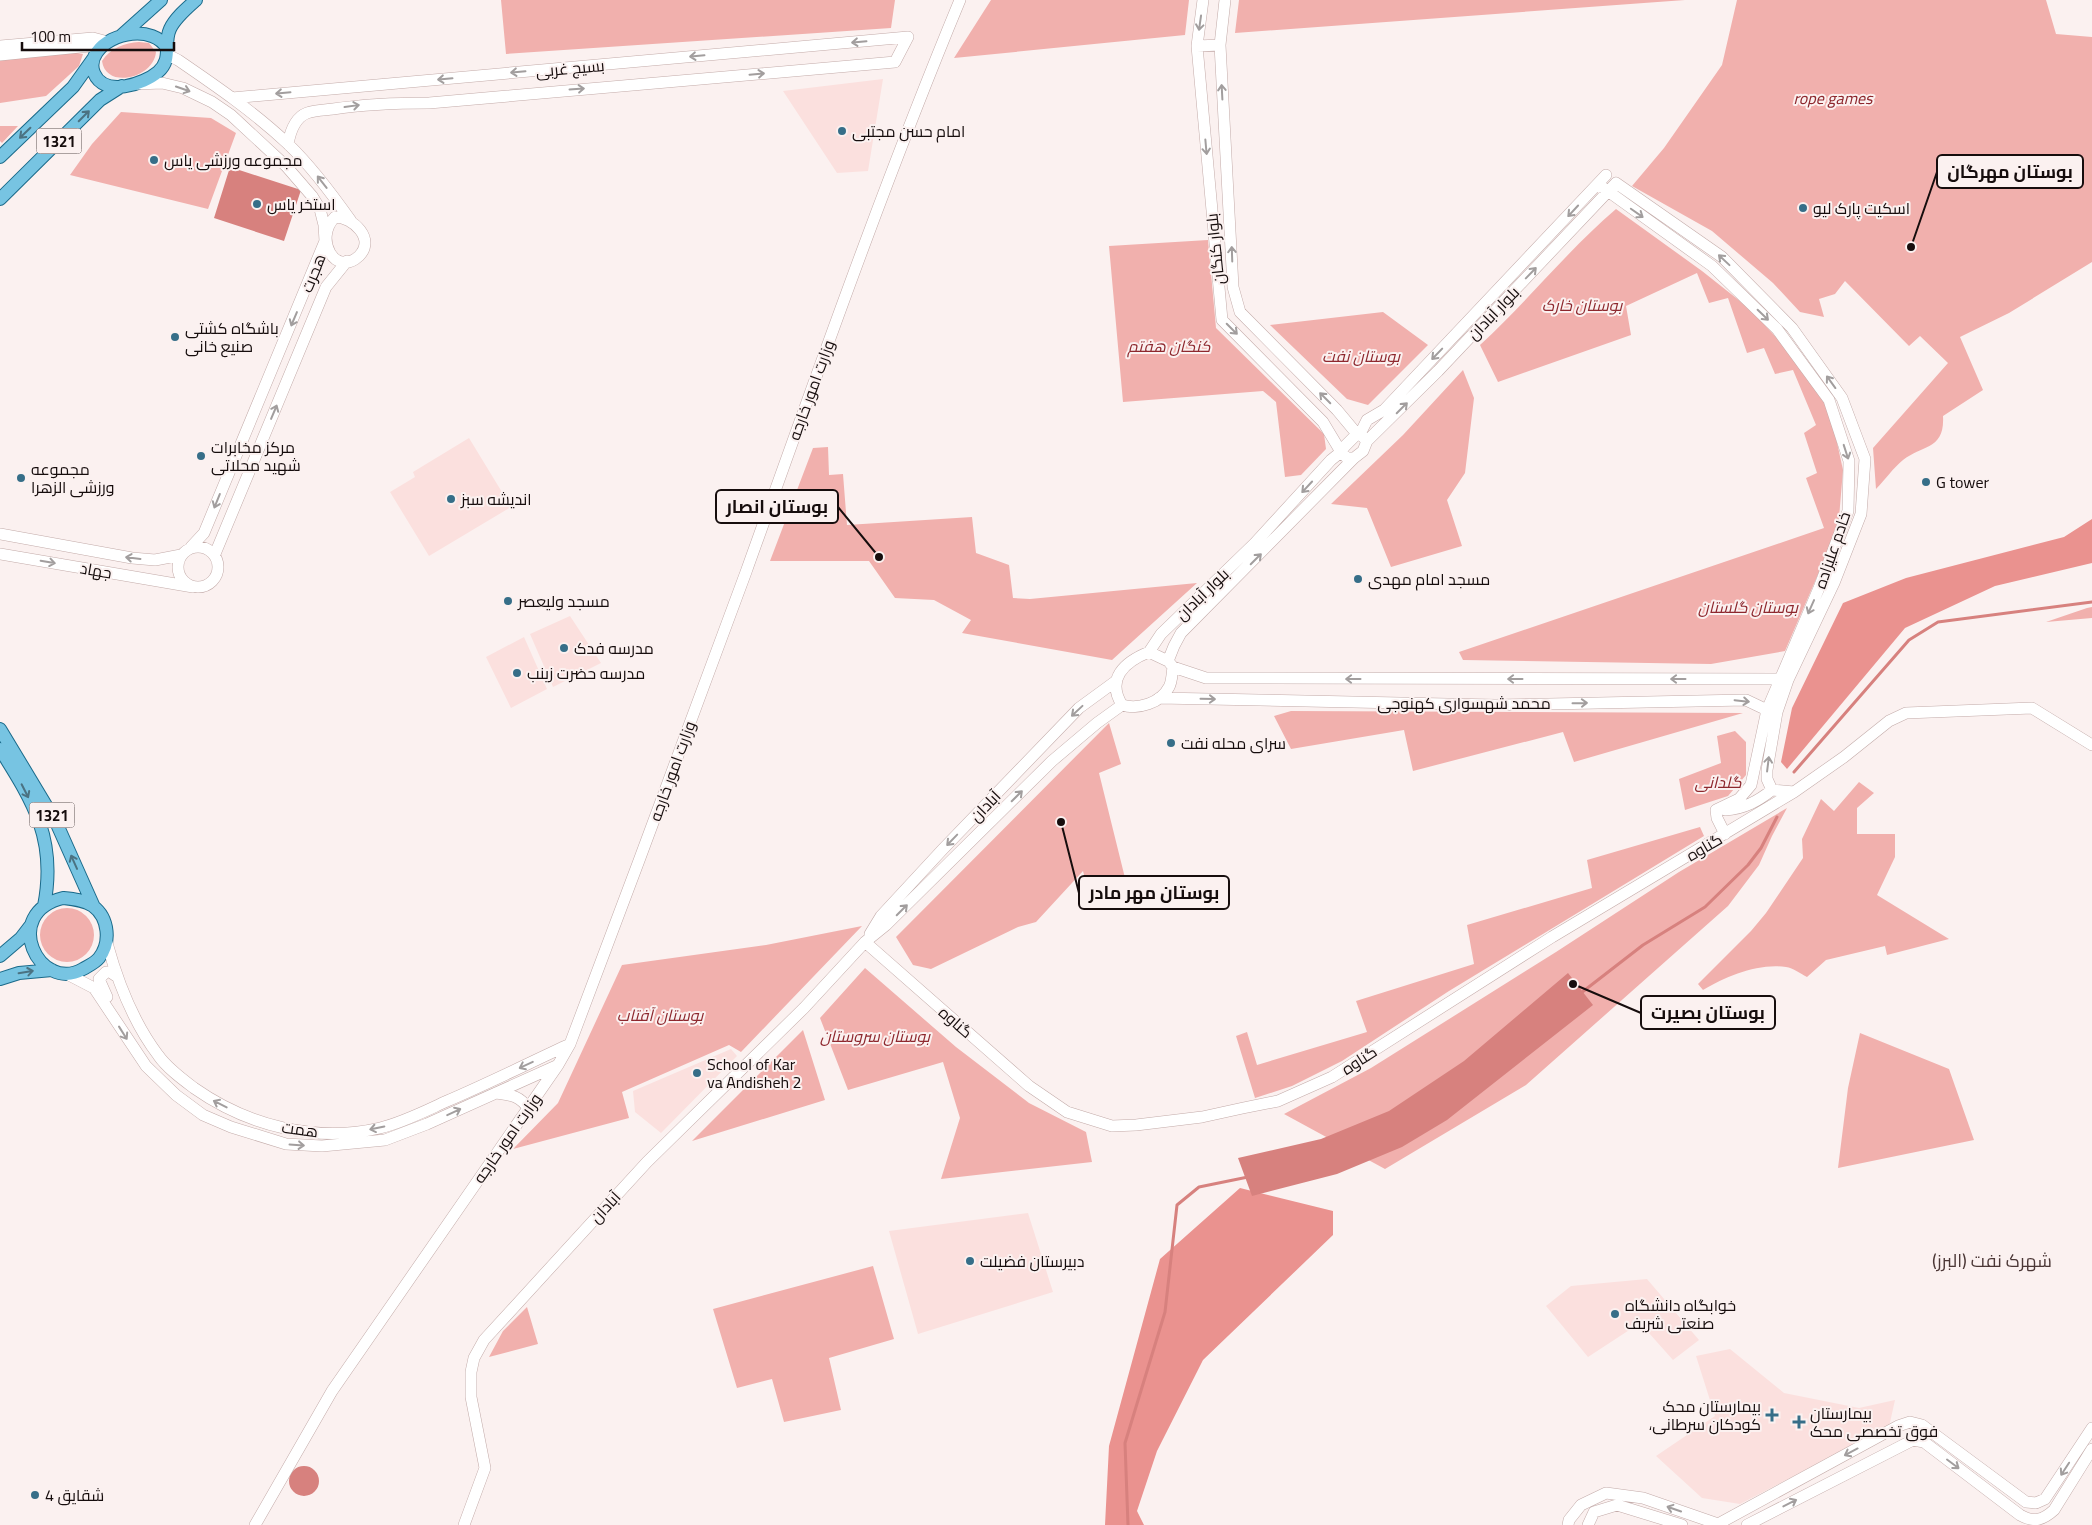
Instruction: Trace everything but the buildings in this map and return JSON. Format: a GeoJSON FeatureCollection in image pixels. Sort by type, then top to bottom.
{"type":"FeatureCollection","features":[{"type":"Feature","properties":{"kind":"main road","name":"1321"},"geometry":{"type":"LineString","coordinates":[[0,158],[73,87],[104,47],[137,23],[161,0]]}},
{"type":"Feature","properties":{"kind":"main road"},"geometry":{"type":"LineString","coordinates":[[104,47],[91,65],[98,80],[106,85],[122,86],[135,84],[158,72],[164,66],[171,28],[196,0]]}},
{"type":"Feature","properties":{"kind":"main road","name":"وزارت امور خارجه"},"geometry":{"type":"LineString","coordinates":[[255,1525],[332,1391],[558,1066],[570,1044],[736,600],[859,258],[960,0]]}},
{"type":"Feature","properties":{"kind":"main road","name":"بلوار کنگان"},"geometry":{"type":"LineString","coordinates":[[1203,0],[1197,46],[1222,320],[1324,422],[1341,452]]}},
{"type":"Feature","properties":{"kind":"main road","name":"بلوار کنگان"},"geometry":{"type":"LineString","coordinates":[[1225,0],[1220,45],[1233,286],[1240,312],[1338,410],[1361,436]]}},
{"type":"Feature","properties":{"kind":"main road"},"geometry":{"type":"LineString","coordinates":[[0,55],[90,46],[104,47],[140,33],[161,40],[168,51],[178,60],[232,98],[288,144],[320,179],[351,221],[361,231],[365,244],[359,256],[347,262],[334,258],[329,254],[326,241],[327,228],[335,217],[344,217],[351,221]]}},
{"type":"Feature","properties":{"kind":"main road","name":"بسیج غربی"},"geometry":{"type":"LineString","coordinates":[[232,98],[908,37],[895,62],[429,103],[378,103],[306,113],[298,120],[291,131],[288,144]]}},
{"type":"Feature","properties":{"kind":"main road"},"geometry":{"type":"LineString","coordinates":[[0,46],[93,38],[104,47]]}},
{"type":"Feature","properties":{"kind":"main road"},"geometry":{"type":"LineString","coordinates":[[1197,46],[1220,45]]}},
{"type":"Feature","properties":{"kind":"main road"},"geometry":{"type":"LineString","coordinates":[[493,75],[494,96]]}},
{"type":"Feature","properties":{"kind":"main road","name":"هجرت"},"geometry":{"type":"LineString","coordinates":[[135,84],[162,83],[183,88],[212,102],[231,115],[286,166],[312,196],[322,217],[326,241],[204,533],[191,547]]}},
{"type":"Feature","properties":{"kind":"main road","name":"1321"},"geometry":{"type":"LineString","coordinates":[[0,199],[100,100],[122,86]]}},
{"type":"Feature","properties":{"kind":"main road","name":"بلوار آبادان"},"geometry":{"type":"LineString","coordinates":[[1149,652],[1161,634],[1255,542],[1345,446],[1387,423],[1606,175]]}},
{"type":"Feature","properties":{"kind":"main road","name":"بلوار آبادان"},"geometry":{"type":"LineString","coordinates":[[1457,342],[1616,183]]}},
{"type":"Feature","properties":{"kind":"main road","name":"خادم علیزاده"},"geometry":{"type":"LineString","coordinates":[[1616,183],[1722,257],[1792,328],[1842,398],[1865,459],[1861,514],[1834,583],[1788,680],[1777,712],[1767,770],[1772,790],[1772,806]]}},
{"type":"Feature","properties":{"kind":"main road","name":"خادم علیزاده"},"geometry":{"type":"LineString","coordinates":[[1598,184],[1712,266],[1778,329],[1829,400],[1849,461],[1848,512],[1819,588],[1767,710],[1751,785],[1739,799],[1716,810]]}},
{"type":"Feature","properties":{"kind":"main road"},"geometry":{"type":"LineString","coordinates":[[1213,232],[1231,230]]}},
{"type":"Feature","properties":{"kind":"main road","name":"هجرت"},"geometry":{"type":"LineString","coordinates":[[215,554],[326,287],[347,262]]}},
{"type":"Feature","properties":{"kind":"main road","name":"بلوار آبادان"},"geometry":{"type":"LineString","coordinates":[[1171,664],[1174,646],[1182,633],[1363,451],[1361,436]]}},
{"type":"Feature","properties":{"kind":"main road"},"geometry":{"type":"LineString","coordinates":[[1341,452],[1347,458],[1354,458]]}},
{"type":"Feature","properties":{"kind":"main road","name":"جهاد"},"geometry":{"type":"LineString","coordinates":[[0,534],[132,558],[155,560],[181,555]]}},
{"type":"Feature","properties":{"kind":"main road"},"geometry":{"type":"LineString","coordinates":[[191,547],[204,547],[215,554],[219,566],[216,578],[206,586],[193,587],[182,580],[179,574],[178,561],[181,555],[191,547]]}},
{"type":"Feature","properties":{"kind":"main road","name":"جهاد"},"geometry":{"type":"LineString","coordinates":[[0,554],[193,587]]}},
{"type":"Feature","properties":{"kind":"main road"},"geometry":{"type":"LineString","coordinates":[[1149,652],[1171,664],[1169,688],[1159,698],[1130,708],[1122,705],[1117,697],[1116,681],[1119,673],[1136,657],[1149,652]]}},
{"type":"Feature","properties":{"kind":"main road","name":"محمد شهسواری کهنوجی"},"geometry":{"type":"LineString","coordinates":[[1171,664],[1206,678],[1779,679]]}},
{"type":"Feature","properties":{"kind":"main road","name":"آبادان"},"geometry":{"type":"LineString","coordinates":[[865,942],[881,916],[943,849],[1079,708],[1116,681]]}},
{"type":"Feature","properties":{"kind":"main road","name":"محمد شهسواری کهنوجی"},"geometry":{"type":"LineString","coordinates":[[1159,698],[1495,705],[1746,700],[1767,710]]}},
{"type":"Feature","properties":{"kind":"main road","name":"آبادان"},"geometry":{"type":"LineString","coordinates":[[464,1525],[484,1468],[471,1396],[471,1372],[474,1358],[484,1340],[647,1162],[804,1008],[865,942],[886,925],[1052,761],[1097,722],[1122,705]]}},
{"type":"Feature","properties":{"kind":"main road","name":"گناوه"},"geometry":{"type":"LineString","coordinates":[[865,942],[1029,1086],[1067,1112],[1112,1126],[1202,1117],[1278,1100],[1332,1077],[1552,937],[1772,806],[1844,757],[1889,721],[1906,713],[2032,708],[2092,745]]}},
{"type":"Feature","properties":{"kind":"main road","name":"1321"},"geometry":{"type":"LineString","coordinates":[[0,729],[56,822],[94,907]]}},
{"type":"Feature","properties":{"kind":"main road","name":"1321"},"geometry":{"type":"LineString","coordinates":[[0,749],[16,775],[43,829],[49,864],[48,886],[44,906]]}},
{"type":"Feature","properties":{"kind":"main road"},"geometry":{"type":"LineString","coordinates":[[1725,834],[1717,818],[1716,810],[1743,807],[1758,801],[1772,790],[1794,792]]}},
{"type":"Feature","properties":{"kind":"main road"},"geometry":{"type":"LineString","coordinates":[[63,898],[74,898],[94,907],[106,928],[107,943],[99,958],[91,965],[79,971],[67,974],[44,966],[36,957],[31,947],[29,936],[34,918],[44,906],[63,898]]}},
{"type":"Feature","properties":{"kind":"main road"},"geometry":{"type":"LineString","coordinates":[[0,956],[21,938],[31,925]]}},
{"type":"Feature","properties":{"kind":"main road","name":"همت"},"geometry":{"type":"LineString","coordinates":[[107,943],[116,976],[125,998],[144,1035],[159,1057],[184,1080],[214,1102],[250,1120],[288,1130],[329,1133],[381,1127],[409,1118],[570,1044]]}},
{"type":"Feature","properties":{"kind":"main road"},"geometry":{"type":"LineString","coordinates":[[0,979],[19,973],[52,970]]}},
{"type":"Feature","properties":{"kind":"main road"},"geometry":{"type":"LineString","coordinates":[[109,1009],[108,999],[99,979],[106,972],[116,976]]}},
{"type":"Feature","properties":{"kind":"main road","name":"همت"},"geometry":{"type":"LineString","coordinates":[[67,974],[94,988],[146,1066],[176,1095],[203,1115],[232,1127],[286,1144],[322,1146],[385,1140],[427,1124],[558,1066]]}},
{"type":"Feature","properties":{"kind":"main road"},"geometry":{"type":"LineString","coordinates":[[496,1093],[522,1099],[528,1108]]}},
{"type":"Feature","properties":{"kind":"main road"},"geometry":{"type":"LineString","coordinates":[[1568,1525],[1568,1520],[1581,1505],[1606,1493],[1642,1498],[1718,1524],[1898,1426],[1910,1422],[1922,1425],[2026,1502],[2036,1503],[2045,1499],[2092,1428]]}},
{"type":"Feature","properties":{"kind":"main road"},"geometry":{"type":"LineString","coordinates":[[1910,1422],[1912,1440]]}},
{"type":"Feature","properties":{"kind":"main road"},"geometry":{"type":"LineString","coordinates":[[1747,1525],[1912,1440],[1924,1442],[2020,1516],[2028,1520],[2038,1520],[2047,1517],[2054,1510],[2092,1449]]}},
{"type":"Feature","properties":{"kind":"main road","name":"وزارت امور خارجه"},"geometry":{"type":"LineString","coordinates":[[249,1525],[276,1486]]}},
{"type":"Feature","properties":{"kind":"main road"},"geometry":{"type":"LineString","coordinates":[[1588,1525],[1594,1512],[1617,1505],[1682,1525]]}},
{"type":"Feature","properties":{"kind":"shaded area","name":"امام حسن مجتبی"},"geometry":{"type":"Polygon","coordinates":[[[883,79],[868,171],[837,173],[783,91],[883,79]]]}},
{"type":"Feature","properties":{"kind":"shaded area","name":"استخر یاس"},"geometry":{"type":"Polygon","coordinates":[[[230,167],[301,190],[284,241],[214,218],[230,167]]]}},
{"type":"Feature","properties":{"kind":"shaded area","name":"اندیشه سبز"},"geometry":{"type":"Polygon","coordinates":[[[469,438],[511,507],[429,556],[390,492],[415,477],[413,472],[469,438]]]}},
{"type":"Feature","properties":{"kind":"shaded area"},"geometry":{"type":"Polygon","coordinates":[[[2092,519],[2092,563],[1995,586],[1905,628],[1787,769],[1781,762],[1792,708],[1843,603],[1906,578],[2064,537],[2092,519]]]}},
{"type":"Feature","properties":{"kind":"shaded area","name":"مدرسه فدک"},"geometry":{"type":"Polygon","coordinates":[[[570,616],[601,663],[553,687],[530,634],[570,616]]]}},
{"type":"Feature","properties":{"kind":"shaded area","name":"مدرسه حضرت زینب"},"geometry":{"type":"Polygon","coordinates":[[[524,637],[547,689],[511,708],[486,657],[524,637]]]}},
{"type":"Feature","properties":{"kind":"shaded area"},"geometry":{"type":"Polygon","coordinates":[[[1568,973],[1593,1005],[1447,1120],[1402,1147],[1337,1174],[1252,1196],[1238,1158],[1321,1139],[1389,1111],[1464,1061],[1568,973]]]}},
{"type":"Feature","properties":{"kind":"shaded area","name":"School of Kar va Andisheh 2"},"geometry":{"type":"Polygon","coordinates":[[[731,1049],[737,1056],[661,1133],[635,1112],[633,1091],[731,1049]]]}},
{"type":"Feature","properties":{"kind":"shaded area"},"geometry":{"type":"Polygon","coordinates":[[[1240,1188],[1333,1211],[1333,1235],[1203,1360],[1157,1451],[1137,1511],[1144,1525],[1105,1525],[1109,1446],[1160,1259],[1240,1188]]]}},
{"type":"Feature","properties":{"kind":"shaded area","name":"دبیرستان فضیلت"},"geometry":{"type":"Polygon","coordinates":[[[1028,1213],[1053,1292],[918,1334],[889,1231],[1028,1213]]]}},
{"type":"Feature","properties":{"kind":"shaded area","name":"خوابگاه دانشگاه صنعتی شریف"},"geometry":{"type":"Polygon","coordinates":[[[1647,1279],[1699,1340],[1673,1360],[1640,1323],[1588,1357],[1546,1306],[1571,1286],[1647,1279]]]}},
{"type":"Feature","properties":{"kind":"shaded area","name":"بیمارستان فوق تخصصی محک"},"geometry":{"type":"Polygon","coordinates":[[[1730,1349],[1784,1393],[1859,1408],[1895,1400],[1889,1427],[1740,1504],[1702,1498],[1656,1456],[1715,1416],[1696,1356],[1730,1349]]]}},
{"type":"Feature","properties":{"kind":"shaded area"},"geometry":{"type":"Polygon","coordinates":[[[304,1466],[310,1467],[318,1475],[318,1487],[310,1495],[304,1496],[298,1495],[290,1487],[289,1481],[290,1475],[298,1467],[304,1466]]]}},
{"type":"Feature","properties":{"kind":"green space"},"geometry":{"type":"Polygon","coordinates":[[[501,0],[895,0],[891,28],[506,54],[501,0]]]}},
{"type":"Feature","properties":{"kind":"green space"},"geometry":{"type":"Polygon","coordinates":[[[991,0],[1189,0],[1185,35],[954,58],[991,0]]]}},
{"type":"Feature","properties":{"kind":"green space"},"geometry":{"type":"Polygon","coordinates":[[[1239,0],[1685,0],[1235,33],[1239,0]]]}},
{"type":"Feature","properties":{"kind":"green space","name":"rope games"},"geometry":{"type":"Polygon","coordinates":[[[1737,0],[2046,0],[2056,34],[2092,37],[2092,262],[2009,313],[1960,337],[1983,390],[1943,416],[1943,427],[1936,441],[1903,460],[1876,489],[1873,448],[1948,363],[1920,336],[1909,346],[1845,281],[1835,294],[1819,299],[1824,317],[1800,312],[1773,283],[1712,231],[1632,186],[1664,148],[1722,65],[1737,0]]]}},
{"type":"Feature","properties":{"kind":"green space"},"geometry":{"type":"Polygon","coordinates":[[[139,42],[149,43],[156,52],[153,61],[147,68],[139,74],[120,78],[105,70],[102,61],[105,56],[123,45],[139,42]]]}},
{"type":"Feature","properties":{"kind":"green space"},"geometry":{"type":"Polygon","coordinates":[[[71,52],[83,54],[79,66],[46,96],[0,103],[0,59],[71,52]]]}},
{"type":"Feature","properties":{"kind":"green space","name":"مجموعه ورزشی یاس"},"geometry":{"type":"Polygon","coordinates":[[[121,112],[211,118],[236,133],[208,209],[70,175],[92,144],[121,112]]]}},
{"type":"Feature","properties":{"kind":"green space"},"geometry":{"type":"Polygon","coordinates":[[[0,126],[18,126],[2,143],[0,141],[0,126]]]}},
{"type":"Feature","properties":{"kind":"green space","name":"بوستان گلستان"},"geometry":{"type":"Polygon","coordinates":[[[1616,209],[1702,271],[1750,309],[1785,347],[1826,400],[1843,470],[1839,518],[1829,549],[1785,651],[1711,664],[1463,660],[1459,652],[1824,528],[1806,478],[1817,473],[1804,433],[1816,425],[1793,370],[1775,374],[1764,348],[1747,353],[1728,298],[1709,303],[1697,273],[1626,306],[1631,335],[1498,382],[1480,345],[1616,209]]]}},
{"type":"Feature","properties":{"kind":"green space","name":"کنگان هفتم"},"geometry":{"type":"Polygon","coordinates":[[[1208,240],[1216,328],[1324,434],[1326,449],[1301,475],[1285,477],[1276,402],[1263,391],[1123,402],[1109,246],[1208,240]]]}},
{"type":"Feature","properties":{"kind":"green space","name":"بوستان نفت"},"geometry":{"type":"Polygon","coordinates":[[[1383,312],[1428,345],[1368,405],[1347,399],[1270,325],[1383,312]]]}},
{"type":"Feature","properties":{"kind":"green space"},"geometry":{"type":"Polygon","coordinates":[[[1463,370],[1474,398],[1465,473],[1447,500],[1462,546],[1391,567],[1367,508],[1331,504],[1403,435],[1463,370]]]}},
{"type":"Feature","properties":{"kind":"green space"},"geometry":{"type":"Polygon","coordinates":[[[828,447],[829,475],[843,474],[847,525],[972,517],[976,553],[1009,565],[1013,598],[1030,599],[1197,583],[1112,660],[962,633],[971,620],[934,600],[895,598],[869,561],[770,561],[813,448],[828,447]]]}},
{"type":"Feature","properties":{"kind":"green space"},"geometry":{"type":"Polygon","coordinates":[[[2092,607],[2092,618],[2046,622],[2087,608],[2092,607]]]}},
{"type":"Feature","properties":{"kind":"green space"},"geometry":{"type":"Polygon","coordinates":[[[1291,711],[1743,713],[1574,762],[1563,732],[1413,771],[1404,730],[1291,749],[1274,716],[1291,711]]]}},
{"type":"Feature","properties":{"kind":"green space"},"geometry":{"type":"Polygon","coordinates":[[[1109,723],[1121,764],[1099,773],[1126,882],[1089,893],[1083,871],[1036,922],[1018,927],[931,969],[913,965],[896,937],[1109,723]]]}},
{"type":"Feature","properties":{"kind":"green space","name":"گلدانی"},"geometry":{"type":"Polygon","coordinates":[[[1735,731],[1746,742],[1746,775],[1728,796],[1685,810],[1679,779],[1721,763],[1717,736],[1735,731]]]}},
{"type":"Feature","properties":{"kind":"green space"},"geometry":{"type":"Polygon","coordinates":[[[1859,782],[1874,793],[1857,808],[1857,834],[1895,834],[1895,857],[1877,895],[1949,939],[1887,955],[1885,946],[1826,960],[1807,977],[1786,967],[1775,966],[1754,969],[1722,980],[1703,990],[1698,984],[1751,931],[1766,913],[1803,858],[1802,839],[1821,799],[1834,811],[1859,782]]]}},
{"type":"Feature","properties":{"kind":"green space"},"geometry":{"type":"Polygon","coordinates":[[[1787,808],[1759,865],[1728,906],[1526,1085],[1385,1169],[1284,1114],[1371,1068],[1679,872],[1787,808]]]}},
{"type":"Feature","properties":{"kind":"green space"},"geometry":{"type":"Polygon","coordinates":[[[1700,827],[1704,836],[1449,991],[1342,1061],[1292,1086],[1255,1098],[1236,1036],[1247,1032],[1257,1065],[1367,1032],[1356,1001],[1474,964],[1467,925],[1592,888],[1587,860],[1700,827]]]}},
{"type":"Feature","properties":{"kind":"green space"},"geometry":{"type":"Polygon","coordinates":[[[67,908],[77,910],[86,916],[92,925],[94,935],[92,945],[86,954],[77,960],[67,962],[57,960],[48,954],[42,945],[40,935],[42,925],[48,916],[57,910],[67,908]]]}},
{"type":"Feature","properties":{"kind":"green space","name":"بوستان آفتاب"},"geometry":{"type":"Polygon","coordinates":[[[862,926],[741,1052],[729,1045],[622,1092],[629,1118],[513,1149],[558,1103],[622,965],[766,945],[862,926]]]}},
{"type":"Feature","properties":{"kind":"green space","name":"بوستان سروستان"},"geometry":{"type":"Polygon","coordinates":[[[865,968],[956,1047],[1029,1103],[1086,1132],[1092,1162],[941,1179],[960,1118],[943,1062],[848,1090],[820,1018],[865,968]]]}},
{"type":"Feature","properties":{"kind":"green space"},"geometry":{"type":"Polygon","coordinates":[[[803,1030],[825,1100],[692,1141],[803,1030]]]}},
{"type":"Feature","properties":{"kind":"green space"},"geometry":{"type":"Polygon","coordinates":[[[1860,1033],[1949,1069],[1974,1140],[1838,1168],[1848,1088],[1860,1033]]]}},
{"type":"Feature","properties":{"kind":"green space"},"geometry":{"type":"Polygon","coordinates":[[[873,1266],[894,1339],[829,1358],[841,1410],[784,1422],[772,1379],[737,1388],[713,1309],[873,1266]]]}},
{"type":"Feature","properties":{"kind":"green space"},"geometry":{"type":"Polygon","coordinates":[[[527,1307],[538,1344],[489,1357],[503,1331],[527,1307]]]}},
{"type":"Feature","properties":{"kind":"waterway"},"geometry":{"type":"LineString","coordinates":[[1794,772],[1909,640],[1938,622],[2092,602]]}},
{"type":"Feature","properties":{"kind":"waterway"},"geometry":{"type":"LineString","coordinates":[[1581,993],[1643,945],[1705,907],[1748,865],[1761,848],[1777,817]]}},
{"type":"Feature","properties":{"kind":"waterway"},"geometry":{"type":"LineString","coordinates":[[1128,1525],[1125,1443],[1165,1312],[1177,1205],[1199,1187],[1248,1177]]}},
{"type":"Feature","properties":{"kind":"place","name":"امام حسن مجتبی"},"geometry":{"type":"Point","coordinates":[842,131]}},
{"type":"Feature","properties":{"kind":"place","name":"مجموعه ورزشی یاس"},"geometry":{"type":"Point","coordinates":[154,160]}},
{"type":"Feature","properties":{"kind":"place","name":"استخر یاس"},"geometry":{"type":"Point","coordinates":[257,204]}},
{"type":"Feature","properties":{"kind":"place","name":"اسکیت پارک لیو"},"geometry":{"type":"Point","coordinates":[1803,208]}},
{"type":"Feature","properties":{"kind":"place","name":"بوستان مهرگان"},"geometry":{"type":"Point","coordinates":[1911,247]}},
{"type":"Feature","properties":{"kind":"place","name":"باشگاه کشتی صنیع خانی"},"geometry":{"type":"Point","coordinates":[175,337]}},
{"type":"Feature","properties":{"kind":"place","name":"مرکز مخابرات شهید محلاتی"},"geometry":{"type":"Point","coordinates":[201,456]}},
{"type":"Feature","properties":{"kind":"place","name":"مجموعه ورزشی الزهرا"},"geometry":{"type":"Point","coordinates":[21,478]}},
{"type":"Feature","properties":{"kind":"place","name":"G tower"},"geometry":{"type":"Point","coordinates":[1926,482]}},
{"type":"Feature","properties":{"kind":"place","name":"اندیشه سبز"},"geometry":{"type":"Point","coordinates":[451,499]}},
{"type":"Feature","properties":{"kind":"place","name":"بوستان انصار"},"geometry":{"type":"Point","coordinates":[879,557]}},
{"type":"Feature","properties":{"kind":"place","name":"مسجد امام مهدی"},"geometry":{"type":"Point","coordinates":[1358,579]}},
{"type":"Feature","properties":{"kind":"place","name":"مسجد ولیعصر"},"geometry":{"type":"Point","coordinates":[508,601]}},
{"type":"Feature","properties":{"kind":"place","name":"مدرسه فدک"},"geometry":{"type":"Point","coordinates":[564,648]}},
{"type":"Feature","properties":{"kind":"place","name":"مدرسه حضرت زینب"},"geometry":{"type":"Point","coordinates":[517,673]}},
{"type":"Feature","properties":{"kind":"place","name":"سرای محله نفت"},"geometry":{"type":"Point","coordinates":[1171,743]}},
{"type":"Feature","properties":{"kind":"place","name":"بوستان مهر مادر"},"geometry":{"type":"Point","coordinates":[1061,822]}},
{"type":"Feature","properties":{"kind":"place","name":"بوستان بصیرت"},"geometry":{"type":"Point","coordinates":[1573,984]}},
{"type":"Feature","properties":{"kind":"place","name":"School of Kar va Andisheh 2"},"geometry":{"type":"Point","coordinates":[697,1073]}},
{"type":"Feature","properties":{"kind":"place","name":"دبیرستان فضیلت"},"geometry":{"type":"Point","coordinates":[970,1261]}},
{"type":"Feature","properties":{"kind":"place","name":"خوابگاه دانشگاه صنعتی شریف"},"geometry":{"type":"Point","coordinates":[1615,1314]}},
{"type":"Feature","properties":{"kind":"place","name":"بیمارستان محک ،کودکان سرطانی"},"geometry":{"type":"Point","coordinates":[1772,1415]}},
{"type":"Feature","properties":{"kind":"place","name":"بیمارستان فوق تخصصی محک"},"geometry":{"type":"Point","coordinates":[1799,1422]}},
{"type":"Feature","properties":{"kind":"place","name":"شقایق 4"},"geometry":{"type":"Point","coordinates":[35,1495]}},
{"type":"Feature","properties":{"kind":"district","name":"شهرک نفت (البرز)"},"geometry":{"type":"Point","coordinates":[1992,1260]}},
{"type":"Feature","properties":{"kind":"park label","name":"بوستان خارک"},"geometry":{"type":"Point","coordinates":[1582,305]}}]}
